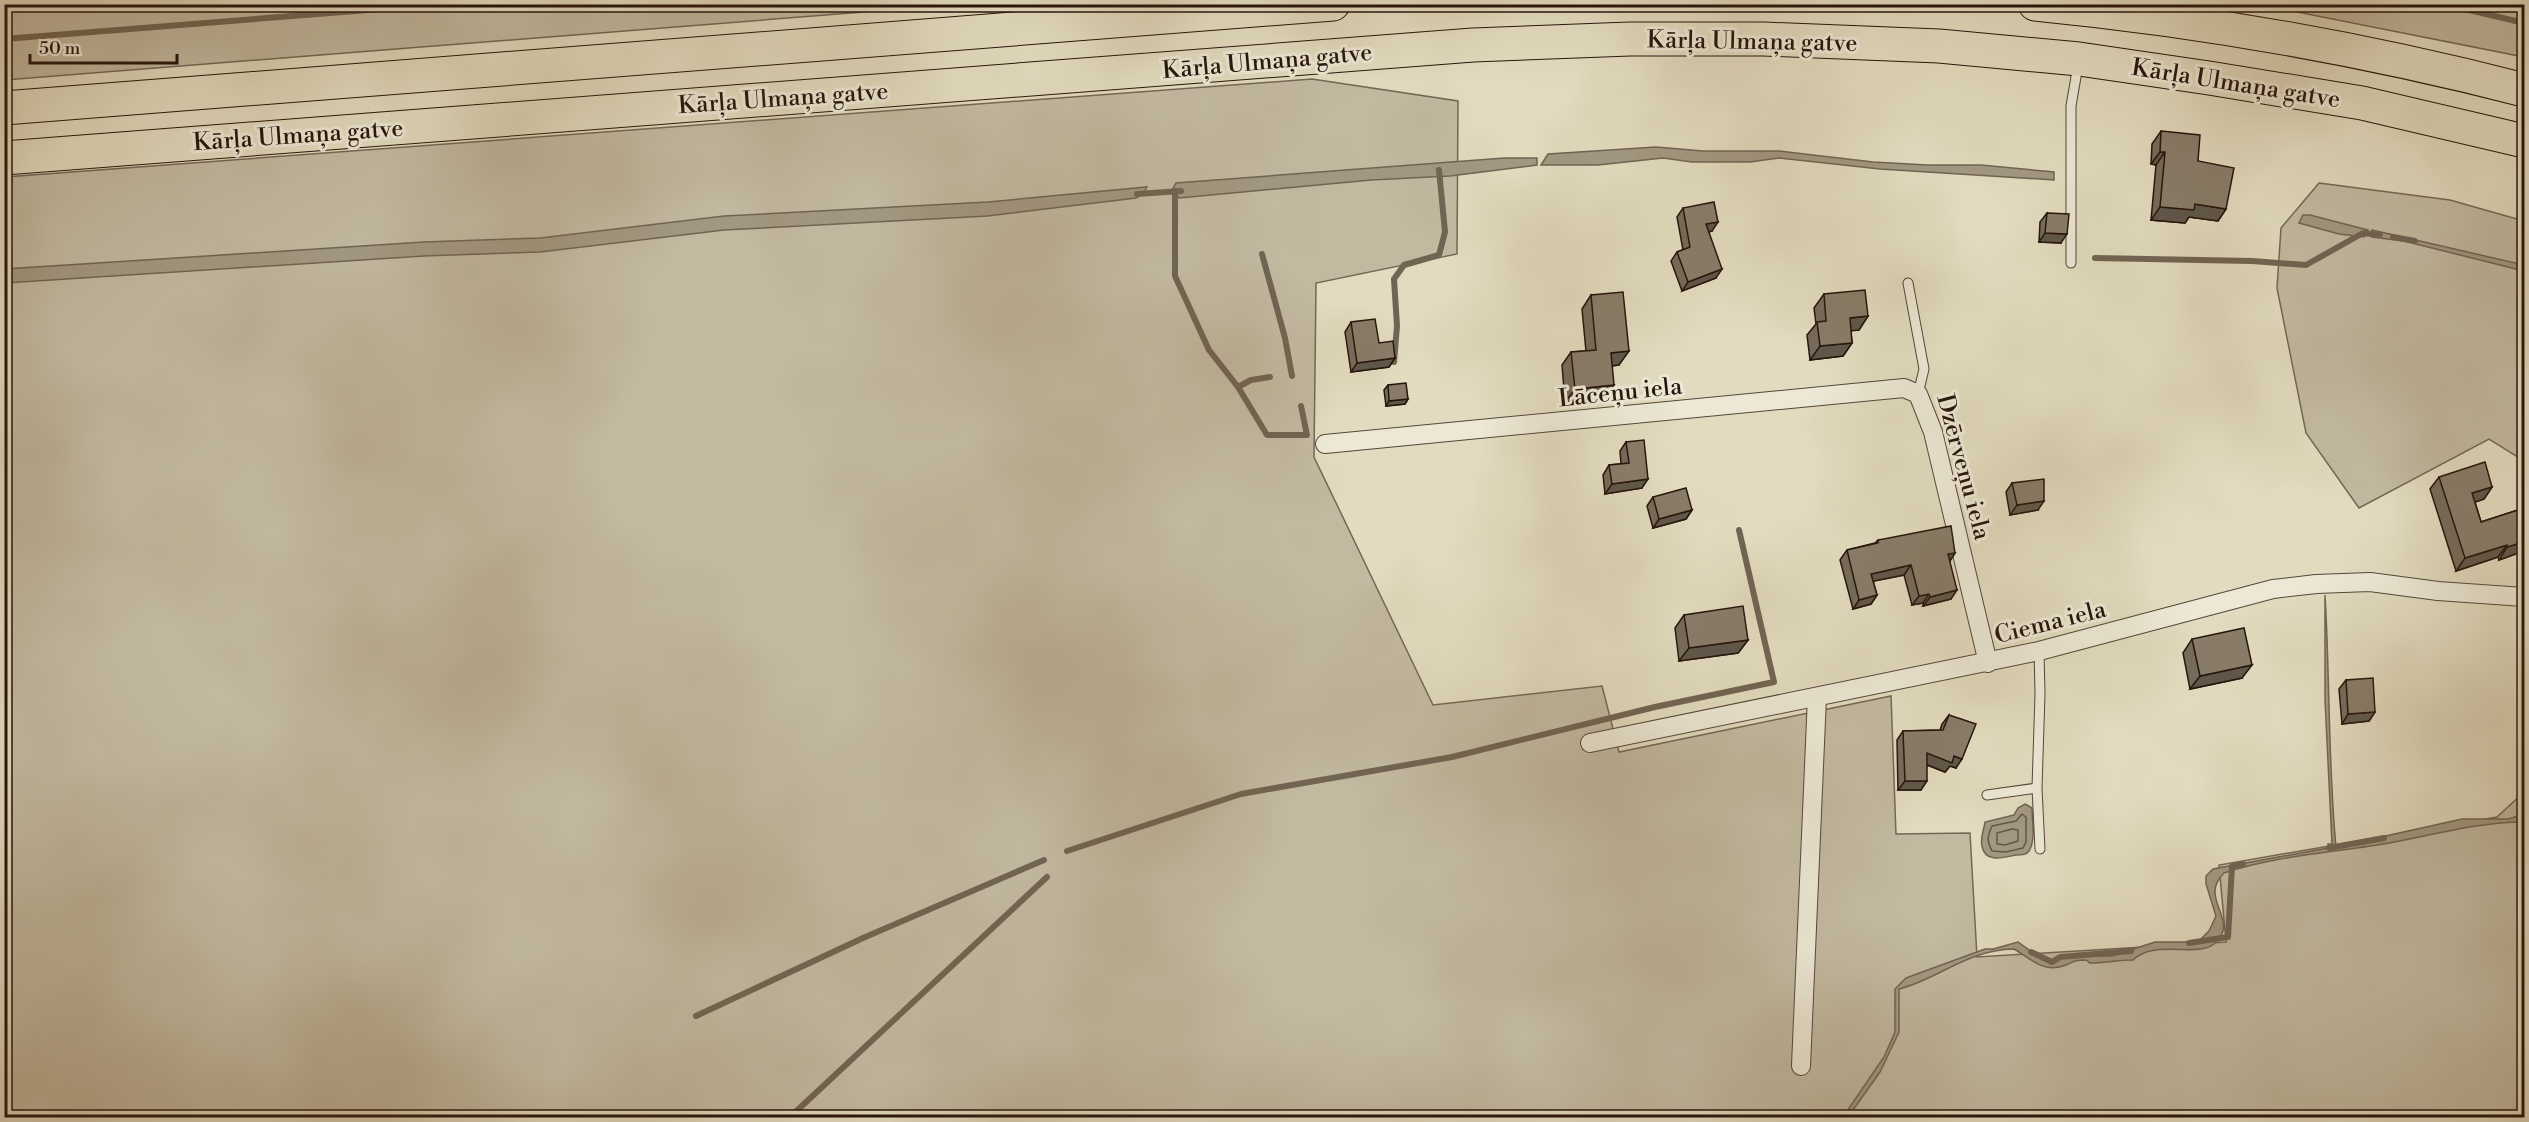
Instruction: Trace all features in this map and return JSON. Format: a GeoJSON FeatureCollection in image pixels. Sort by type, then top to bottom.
{"type":"FeatureCollection","features":[{"type":"Feature","properties":{"kind":"highway","name":"Kārļa Ulmaņa gatve"},"geometry":{"type":"LineString","coordinates":[[4,108],[1333,4]]}},
{"type":"Feature","properties":{"kind":"highway","name":"Kārļa Ulmaņa gatve"},"geometry":{"type":"LineString","coordinates":[[2036,4],[2086,9],[2377,56],[2524,90]]}},
{"type":"Feature","properties":{"kind":"highway","name":"Kārļa Ulmaņa gatve"},"geometry":{"type":"LineString","coordinates":[[4,158],[1473,45],[1630,39],[1764,39],[1939,46],[2079,59],[2361,103],[2524,141]]}},
{"type":"Feature","properties":{"kind":"street","name":"Lāceņu iela"},"geometry":{"type":"LineString","coordinates":[[1325,444],[1884,389],[1904,388],[1918,393]]}},
{"type":"Feature","properties":{"kind":"street","name":"Dzērveņu iela"},"geometry":{"type":"LineString","coordinates":[[1918,393],[1933,432],[1988,663]]}},
{"type":"Feature","properties":{"kind":"street","name":"Ciema iela"},"geometry":{"type":"LineString","coordinates":[[1590,743],[1988,663],[2272,589],[2316,584],[2370,582],[2438,591],[2524,597]]}},
{"type":"Feature","properties":{"kind":"street"},"geometry":{"type":"LineString","coordinates":[[1801,1066],[1817,697]]}},
{"type":"Feature","properties":{"kind":"lane"},"geometry":{"type":"LineString","coordinates":[[2071,263],[2071,106],[2079,59]]}},
{"type":"Feature","properties":{"kind":"lane","name":"Dzērveņu iela"},"geometry":{"type":"LineString","coordinates":[[1908,283],[1924,369],[1918,393]]}},
{"type":"Feature","properties":{"kind":"lane"},"geometry":{"type":"LineString","coordinates":[[2039,651],[2037,788],[2040,849]]}},
{"type":"Feature","properties":{"kind":"lane"},"geometry":{"type":"LineString","coordinates":[[1987,795],[2037,788]]}},
{"type":"Feature","properties":{"kind":"shaded area"},"geometry":{"type":"Polygon","coordinates":[[[5,4],[952,4],[952,5],[5,80],[5,4]]]}},
{"type":"Feature","properties":{"kind":"shaded area"},"geometry":{"type":"Polygon","coordinates":[[[2262,5],[2524,5],[2524,57],[2262,5]]]}},
{"type":"Feature","properties":{"kind":"shaded area"},"geometry":{"type":"Polygon","coordinates":[[[1312,79],[1458,101],[1457,254],[1316,283],[1314,457],[1433,705],[1602,686],[1619,752],[1891,696],[1896,834],[1970,833],[1977,957],[2226,942],[2219,865],[2497,817],[2524,792],[2524,1117],[5,1118],[5,177],[1312,79]]]}},
{"type":"Feature","properties":{"kind":"shaded area"},"geometry":{"type":"Polygon","coordinates":[[[2319,183],[2450,200],[2524,221],[2524,461],[2489,439],[2359,508],[2306,433],[2277,288],[2281,228],[2319,183]]]}},
{"type":"Feature","properties":{"kind":"water"},"geometry":{"type":"Polygon","coordinates":[[[1656,147],[1703,151],[1779,151],[1873,162],[1927,165],[1981,165],[2054,172],[2054,180],[1880,169],[1779,158],[1750,162],[1692,162],[1663,158],[1598,165],[1541,165],[1548,154],[1656,147]]]}},
{"type":"Feature","properties":{"kind":"water"},"geometry":{"type":"Polygon","coordinates":[[[1504,158],[1537,158],[1537,165],[1450,176],[1371,180],[1179,198],[1172,190],[1176,183],[1504,158]]]}},
{"type":"Feature","properties":{"kind":"water"},"geometry":{"type":"Polygon","coordinates":[[[1147,187],[1143,194],[1136,198],[988,216],[724,230],[540,252],[424,256],[5,283],[5,269],[424,242],[540,238],[724,216],[988,202],[1147,187]]]}},
{"type":"Feature","properties":{"kind":"water"},"geometry":{"type":"Polygon","coordinates":[[[2303,215],[2368,230],[2364,237],[2339,234],[2299,223],[2303,215]]]}},
{"type":"Feature","properties":{"kind":"water"},"geometry":{"type":"Polygon","coordinates":[[[2372,230],[2524,265],[2524,271],[2404,241],[2372,237],[2372,230]]]}},
{"type":"Feature","properties":{"kind":"water"},"geometry":{"type":"Polygon","coordinates":[[[2325,595],[2336,847],[2462,819],[2509,819],[2520,815],[2523,692],[2520,609],[2523,609],[2524,822],[2471,827],[2383,844],[2282,859],[2224,873],[2217,883],[2215,892],[2224,927],[2214,944],[2206,948],[2163,949],[2142,954],[2133,960],[2090,963],[2086,960],[2078,960],[2056,968],[2037,964],[2014,949],[1981,954],[1967,959],[1927,979],[1899,989],[1899,1032],[1880,1072],[1848,1117],[1843,1117],[1884,1057],[1895,1032],[1895,989],[1906,978],[1985,949],[2018,942],[2043,960],[2050,960],[2054,963],[2065,956],[2112,956],[2155,942],[2198,942],[2209,931],[2216,916],[2206,884],[2206,876],[2213,869],[2328,848],[2328,844],[2332,844],[2325,700],[2325,595]]]}},
{"type":"Feature","properties":{"kind":"water"},"geometry":{"type":"Polygon","coordinates":[[[2025,804],[2032,808],[2033,836],[2029,851],[2025,854],[2000,858],[1987,855],[1982,843],[1985,822],[2014,815],[2018,808],[2025,804]]]}},
{"type":"Feature","properties":{"kind":"building"},"geometry":{"type":"Polygon","coordinates":[[[2161,131],[2200,135],[2198,161],[2234,168],[2226,209],[2195,204],[2194,210],[2160,207],[2165,152],[2160,152],[2161,131]]]}},
{"type":"Feature","properties":{"kind":"building"},"geometry":{"type":"Polygon","coordinates":[[[1714,202],[1718,222],[1706,224],[1722,269],[1688,282],[1677,252],[1690,247],[1683,208],[1714,202]]]}},
{"type":"Feature","properties":{"kind":"building"},"geometry":{"type":"Polygon","coordinates":[[[2047,213],[2069,214],[2067,234],[2045,233],[2047,213]]]}},
{"type":"Feature","properties":{"kind":"building"},"geometry":{"type":"Polygon","coordinates":[[[1865,290],[1868,316],[1850,318],[1852,343],[1820,346],[1817,322],[1826,321],[1824,294],[1865,290]]]}},
{"type":"Feature","properties":{"kind":"building"},"geometry":{"type":"Polygon","coordinates":[[[1623,292],[1629,351],[1611,353],[1614,385],[1575,389],[1571,352],[1596,350],[1591,295],[1623,292]]]}},
{"type":"Feature","properties":{"kind":"building"},"geometry":{"type":"Polygon","coordinates":[[[1375,319],[1379,343],[1393,341],[1395,358],[1357,363],[1351,322],[1375,319]]]}},
{"type":"Feature","properties":{"kind":"building"},"geometry":{"type":"Polygon","coordinates":[[[1406,383],[1408,399],[1389,401],[1388,385],[1406,383]]]}},
{"type":"Feature","properties":{"kind":"building"},"geometry":{"type":"Polygon","coordinates":[[[1644,440],[1648,479],[1612,484],[1609,465],[1629,463],[1626,442],[1644,440]]]}},
{"type":"Feature","properties":{"kind":"building"},"geometry":{"type":"Polygon","coordinates":[[[2485,462],[2492,487],[2472,493],[2481,522],[2524,508],[2524,542],[2465,558],[2439,477],[2485,462]]]}},
{"type":"Feature","properties":{"kind":"building"},"geometry":{"type":"Polygon","coordinates":[[[2044,479],[2044,501],[2017,505],[2012,483],[2044,479]]]}},
{"type":"Feature","properties":{"kind":"building"},"geometry":{"type":"Polygon","coordinates":[[[1686,488],[1692,510],[1659,519],[1653,497],[1686,488]]]}},
{"type":"Feature","properties":{"kind":"building"},"geometry":{"type":"Polygon","coordinates":[[[1951,526],[1955,553],[1948,554],[1957,590],[1930,597],[1929,594],[1919,596],[1911,565],[1871,574],[1877,595],[1859,600],[1847,550],[1878,543],[1878,540],[1951,526]]]}},
{"type":"Feature","properties":{"kind":"building"},"geometry":{"type":"Polygon","coordinates":[[[1743,606],[1748,640],[1689,648],[1684,615],[1743,606]]]}},
{"type":"Feature","properties":{"kind":"building"},"geometry":{"type":"Polygon","coordinates":[[[2244,628],[2252,665],[2200,676],[2192,639],[2244,628]]]}},
{"type":"Feature","properties":{"kind":"building"},"geometry":{"type":"Polygon","coordinates":[[[2373,678],[2375,712],[2348,714],[2346,680],[2373,678]]]}},
{"type":"Feature","properties":{"kind":"building"},"geometry":{"type":"Polygon","coordinates":[[[1949,715],[1976,724],[1962,759],[1954,756],[1952,763],[1927,753],[1927,781],[1905,781],[1903,731],[1943,730],[1949,715]]]}},
{"type":"Feature","properties":{"kind":"waterway"},"geometry":{"type":"LineString","coordinates":[[4,39],[444,4]]}},
{"type":"Feature","properties":{"kind":"waterway"},"geometry":{"type":"LineString","coordinates":[[2444,4],[2524,23]]}},
{"type":"Feature","properties":{"kind":"waterway"},"geometry":{"type":"LineString","coordinates":[[1394,362],[1397,326],[1394,279],[1404,265],[1439,255],[1445,232],[1439,170]]}},
{"type":"Feature","properties":{"kind":"waterway"},"geometry":{"type":"LineString","coordinates":[[1175,191],[1175,276],[1209,350],[1238,387],[1267,435],[1307,435],[1301,406]]}},
{"type":"Feature","properties":{"kind":"waterway"},"geometry":{"type":"LineString","coordinates":[[1137,194],[1181,191]]}},
{"type":"Feature","properties":{"kind":"waterway"},"geometry":{"type":"LineString","coordinates":[[2095,258],[2252,261],[2306,265],[2363,233],[2380,235]]}},
{"type":"Feature","properties":{"kind":"waterway"},"geometry":{"type":"LineString","coordinates":[[2393,237],[2415,241]]}},
{"type":"Feature","properties":{"kind":"waterway"},"geometry":{"type":"LineString","coordinates":[[1262,254],[1285,338],[1292,376]]}},
{"type":"Feature","properties":{"kind":"waterway"},"geometry":{"type":"LineString","coordinates":[[1238,387],[1251,380],[1270,377]]}},
{"type":"Feature","properties":{"kind":"waterway"},"geometry":{"type":"LineString","coordinates":[[1067,851],[1241,794],[1452,757],[1655,707],[1774,682],[1739,530]]}},
{"type":"Feature","properties":{"kind":"waterway"},"geometry":{"type":"LineString","coordinates":[[2329,848],[2384,838]]}},
{"type":"Feature","properties":{"kind":"waterway"},"geometry":{"type":"LineString","coordinates":[[696,1016],[863,938],[1044,860]]}},
{"type":"Feature","properties":{"kind":"waterway"},"geometry":{"type":"LineString","coordinates":[[2189,943],[2228,937],[2232,866],[2243,864]]}},
{"type":"Feature","properties":{"kind":"waterway"},"geometry":{"type":"LineString","coordinates":[[789,1118],[1047,877]]}},
{"type":"Feature","properties":{"kind":"waterway"},"geometry":{"type":"LineString","coordinates":[[2031,952],[2052,962],[2060,957],[2131,951]]}}]}
